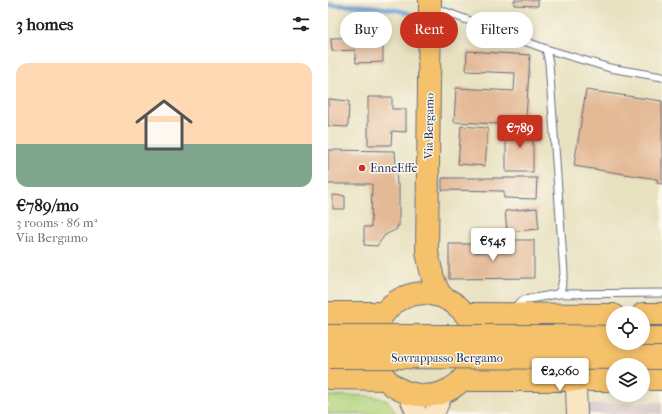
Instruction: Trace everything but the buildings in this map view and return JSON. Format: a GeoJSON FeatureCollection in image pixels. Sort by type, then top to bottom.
{"type":"FeatureCollection","features":[{"type":"Feature","properties":{"kind":"main road","name":"Via Bergamo"},"geometry":{"type":"LineString","coordinates":[[430,3],[427,252],[434,282],[443,297]]}},
{"type":"Feature","properties":{"kind":"main road","name":"Via Bergamo"},"geometry":{"type":"LineString","coordinates":[[408,296],[418,282],[427,252]]}},
{"type":"Feature","properties":{"kind":"main road","name":"Via Bergamo"},"geometry":{"type":"LineString","coordinates":[[426,293],[443,297],[456,304],[466,314],[473,327],[476,341],[475,355],[470,368],[462,380],[453,388],[443,393],[426,396],[408,394],[396,388],[385,379],[377,367],[373,353],[373,339],[377,325],[384,312],[395,303],[408,296],[426,293]]}},
{"type":"Feature","properties":{"kind":"main road"},"geometry":{"type":"LineString","coordinates":[[328,313],[384,312]]}},
{"type":"Feature","properties":{"kind":"main road"},"geometry":{"type":"LineString","coordinates":[[466,314],[606,315]]}},
{"type":"Feature","properties":{"kind":"main road"},"geometry":{"type":"LineString","coordinates":[[650,314],[662,314]]}},
{"type":"Feature","properties":{"kind":"main road","name":"Sovrappasso Bergamo"},"geometry":{"type":"LineString","coordinates":[[328,336],[606,337]]}},
{"type":"Feature","properties":{"kind":"main road"},"geometry":{"type":"LineString","coordinates":[[650,338],[662,338]]}},
{"type":"Feature","properties":{"kind":"main road","name":"Sovrappasso Bergamo"},"geometry":{"type":"LineString","coordinates":[[328,357],[662,358]]}},
{"type":"Feature","properties":{"kind":"main road"},"geometry":{"type":"LineString","coordinates":[[328,378],[385,379]]}},
{"type":"Feature","properties":{"kind":"main road"},"geometry":{"type":"LineString","coordinates":[[650,379],[662,379]]}},
{"type":"Feature","properties":{"kind":"main road"},"geometry":{"type":"LineString","coordinates":[[462,380],[606,380]]}},
{"type":"Feature","properties":{"kind":"street"},"geometry":{"type":"LineString","coordinates":[[573,314],[577,414]]}},
{"type":"Feature","properties":{"kind":"street"},"geometry":{"type":"LineString","coordinates":[[434,414],[443,393]]}},
{"type":"Feature","properties":{"kind":"street"},"geometry":{"type":"LineString","coordinates":[[408,394],[417,414]]}},
{"type":"Feature","properties":{"kind":"lane"},"geometry":{"type":"LineString","coordinates":[[430,3],[546,49],[610,68],[662,77]]}},
{"type":"Feature","properties":{"kind":"lane"},"geometry":{"type":"LineString","coordinates":[[546,49],[549,63],[564,274],[561,289],[557,294]]}},
{"type":"Feature","properties":{"kind":"lane"},"geometry":{"type":"LineString","coordinates":[[503,314],[524,300],[557,294],[662,293]]}},
{"type":"Feature","properties":{"kind":"shaded area"},"geometry":{"type":"Polygon","coordinates":[[[662,402],[662,414],[581,414],[586,404],[662,402]]]}},
{"type":"Feature","properties":{"kind":"green space"},"geometry":{"type":"Polygon","coordinates":[[[328,396],[381,398],[388,402],[396,414],[328,414],[328,396]]]}},
{"type":"Feature","properties":{"kind":"waterway"},"geometry":{"type":"LineString","coordinates":[[328,5],[361,6],[393,9],[403,12]]}},
{"type":"Feature","properties":{"kind":"place","name":"EnneEffe"},"geometry":{"type":"Point","coordinates":[362,168]}}]}
